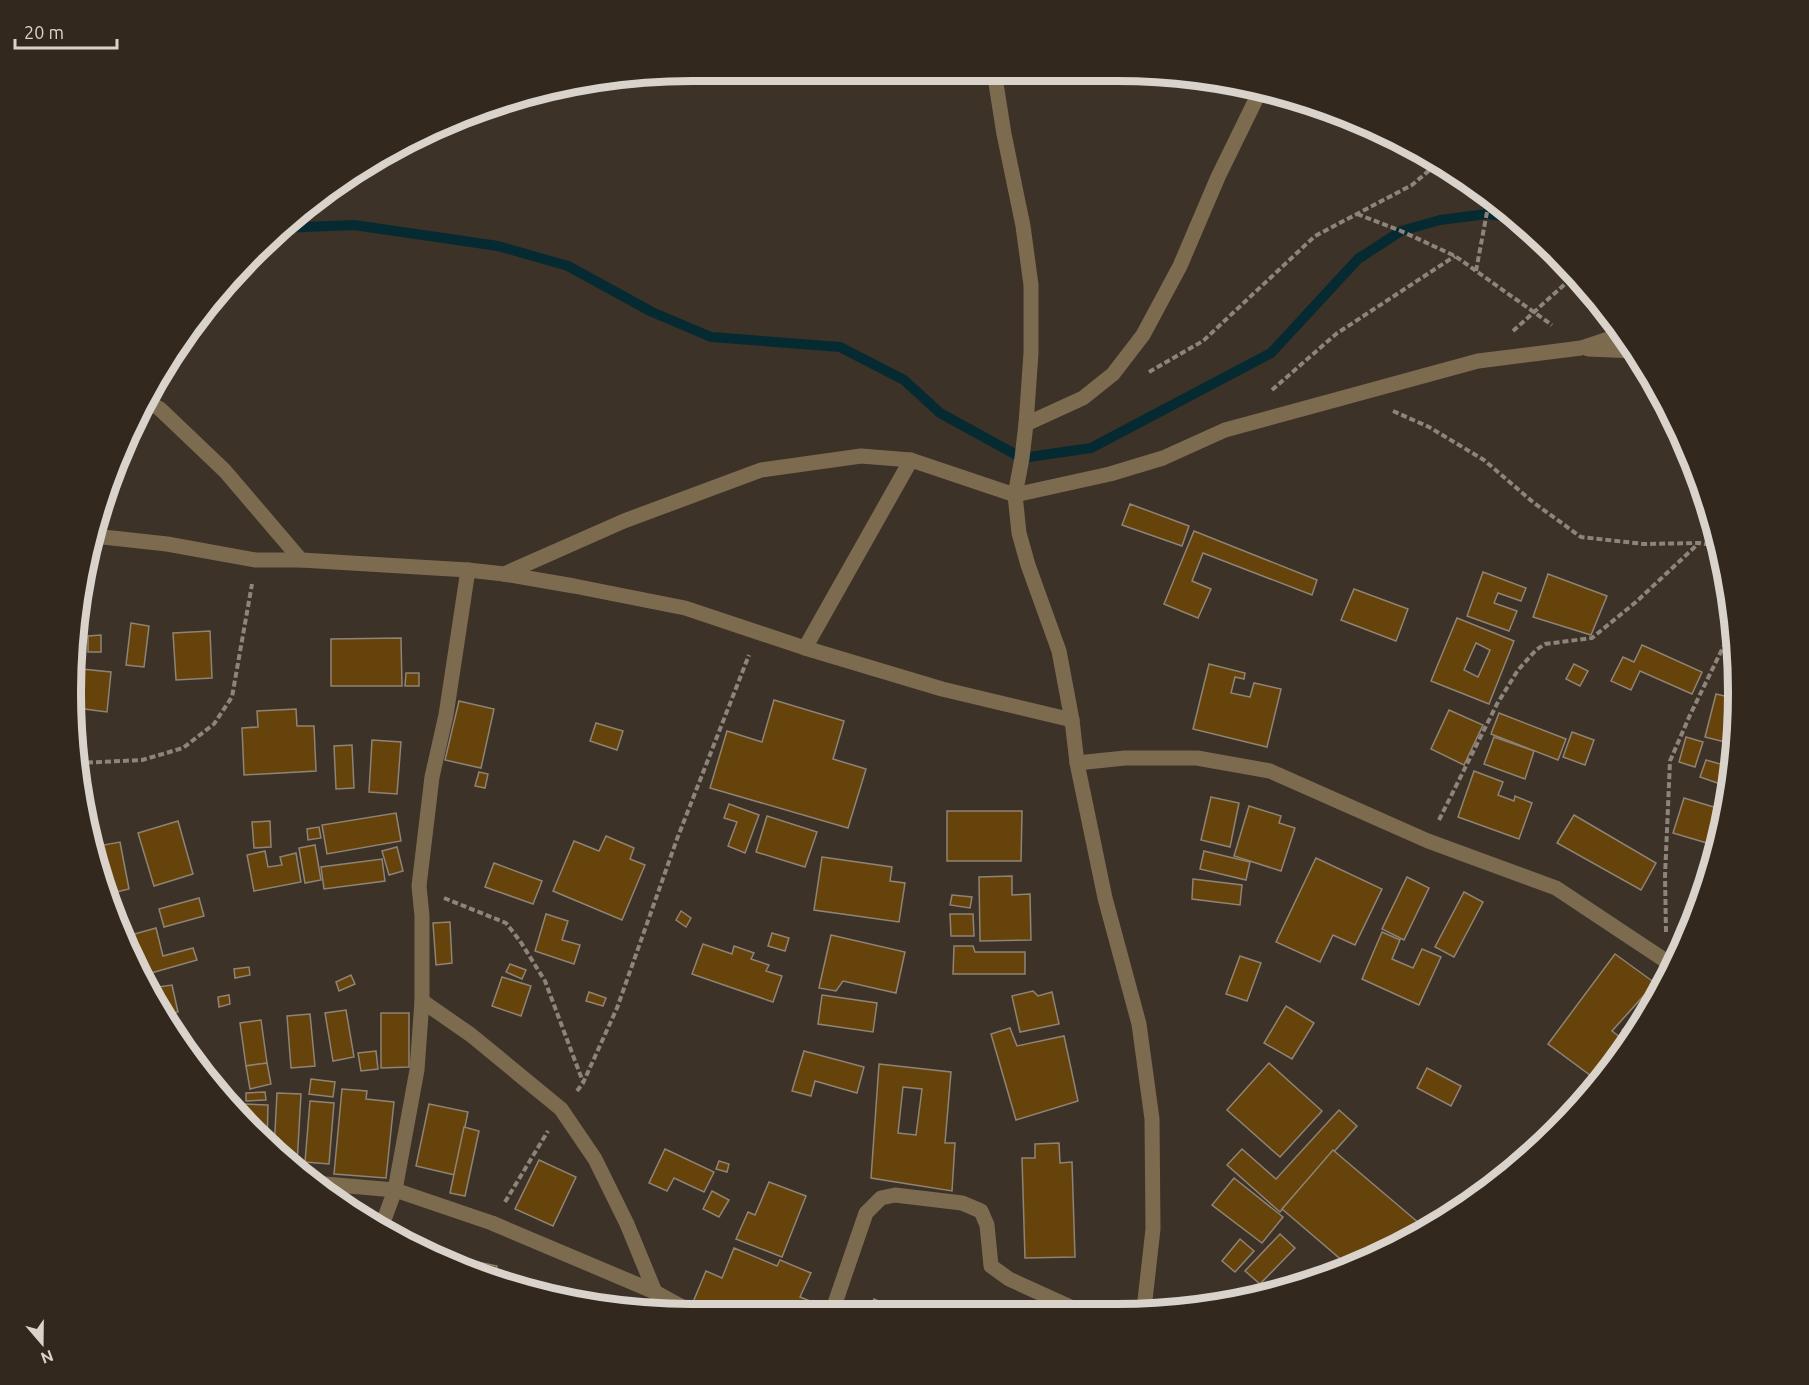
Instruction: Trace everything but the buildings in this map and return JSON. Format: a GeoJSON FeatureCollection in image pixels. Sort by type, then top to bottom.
{"type":"FeatureCollection","features":[{"type":"Feature","properties":{"kind":"street"},"geometry":{"type":"LineString","coordinates":[[996,81],[1023,226],[1031,285],[1031,353],[1026,424],[1015,495],[1020,533],[1028,565],[1059,651],[1072,720],[1077,763],[1105,898],[1139,1024],[1152,1119],[1153,1229],[1145,1303]]}},
{"type":"Feature","properties":{"kind":"street"},"geometry":{"type":"LineString","coordinates":[[1026,424],[1083,398],[1113,374],[1143,335],[1180,266],[1218,177],[1257,98]]}},
{"type":"Feature","properties":{"kind":"street"},"geometry":{"type":"LineString","coordinates":[[1581,348],[1613,336]]}},
{"type":"Feature","properties":{"kind":"street"},"geometry":{"type":"LineString","coordinates":[[504,574],[624,521],[761,470],[861,456],[911,460],[1015,495],[1110,474],[1163,458],[1225,430],[1478,361],[1581,348],[1623,350]]}},
{"type":"Feature","properties":{"kind":"street"},"geometry":{"type":"LineString","coordinates":[[153,405],[225,471],[301,560]]}},
{"type":"Feature","properties":{"kind":"street"},"geometry":{"type":"LineString","coordinates":[[805,648],[911,460]]}},
{"type":"Feature","properties":{"kind":"street"},"geometry":{"type":"LineString","coordinates":[[101,537],[167,544],[256,560],[301,560],[504,574],[685,608],[805,648],[942,689],[1072,720]]}},
{"type":"Feature","properties":{"kind":"street"},"geometry":{"type":"LineString","coordinates":[[384,1220],[395,1190],[417,1070],[422,1001],[420,886],[432,777],[446,715],[468,570]]}},
{"type":"Feature","properties":{"kind":"street"},"geometry":{"type":"LineString","coordinates":[[1077,763],[1125,758],[1197,759],[1270,771],[1428,841],[1556,888],[1666,961]]}},
{"type":"Feature","properties":{"kind":"street"},"geometry":{"type":"LineString","coordinates":[[422,1001],[471,1035],[561,1109],[595,1159],[627,1224],[655,1292]]}},
{"type":"Feature","properties":{"kind":"street"},"geometry":{"type":"LineString","coordinates":[[329,1184],[395,1190],[492,1223],[655,1292],[676,1304]]}},
{"type":"Feature","properties":{"kind":"street"},"geometry":{"type":"LineString","coordinates":[[835,1304],[866,1213],[881,1198],[895,1195],[962,1203],[981,1211],[987,1225],[991,1266],[1009,1279],[1064,1304]]}},
{"type":"Feature","properties":{"kind":"path"},"geometry":{"type":"LineString","coordinates":[[1143,375],[1203,341],[1315,236],[1412,185],[1431,169]]}},
{"type":"Feature","properties":{"kind":"path"},"geometry":{"type":"LineString","coordinates":[[1476,271],[1488,206]]}},
{"type":"Feature","properties":{"kind":"path"},"geometry":{"type":"LineString","coordinates":[[1357,214],[1455,256],[1536,312]]}},
{"type":"Feature","properties":{"kind":"path"},"geometry":{"type":"LineString","coordinates":[[1268,393],[1336,334],[1455,256]]}},
{"type":"Feature","properties":{"kind":"path"},"geometry":{"type":"LineString","coordinates":[[1511,333],[1569,281]]}},
{"type":"Feature","properties":{"kind":"path"},"geometry":{"type":"LineString","coordinates":[[1357,395],[1430,427],[1484,460],[1534,503],[1581,537],[1644,544],[1709,544]]}},
{"type":"Feature","properties":{"kind":"path"},"geometry":{"type":"LineString","coordinates":[[1428,841],[1497,704],[1518,670],[1536,650],[1545,644],[1592,638],[1636,602],[1700,543]]}},
{"type":"Feature","properties":{"kind":"path"},"geometry":{"type":"LineString","coordinates":[[85,763],[142,760],[183,748],[214,724],[232,697],[256,560]]}},
{"type":"Feature","properties":{"kind":"path"},"geometry":{"type":"LineString","coordinates":[[492,1223],[561,1109],[583,1083],[617,1008],[677,839],[758,631]]}},
{"type":"Feature","properties":{"kind":"path"},"geometry":{"type":"LineString","coordinates":[[1669,955],[1665,876],[1670,761],[1726,642]]}},
{"type":"Feature","properties":{"kind":"path"},"geometry":{"type":"LineString","coordinates":[[420,886],[506,923],[545,981],[583,1083]]}},
{"type":"Feature","properties":{"kind":"waterway"},"geometry":{"type":"LineString","coordinates":[[296,227],[354,225],[498,246],[568,266],[652,312],[711,337],[840,347],[904,380],[940,413],[1022,458],[1091,448],[1271,353],[1358,259],[1401,231],[1440,220],[1487,214],[1499,216]]}}]}
